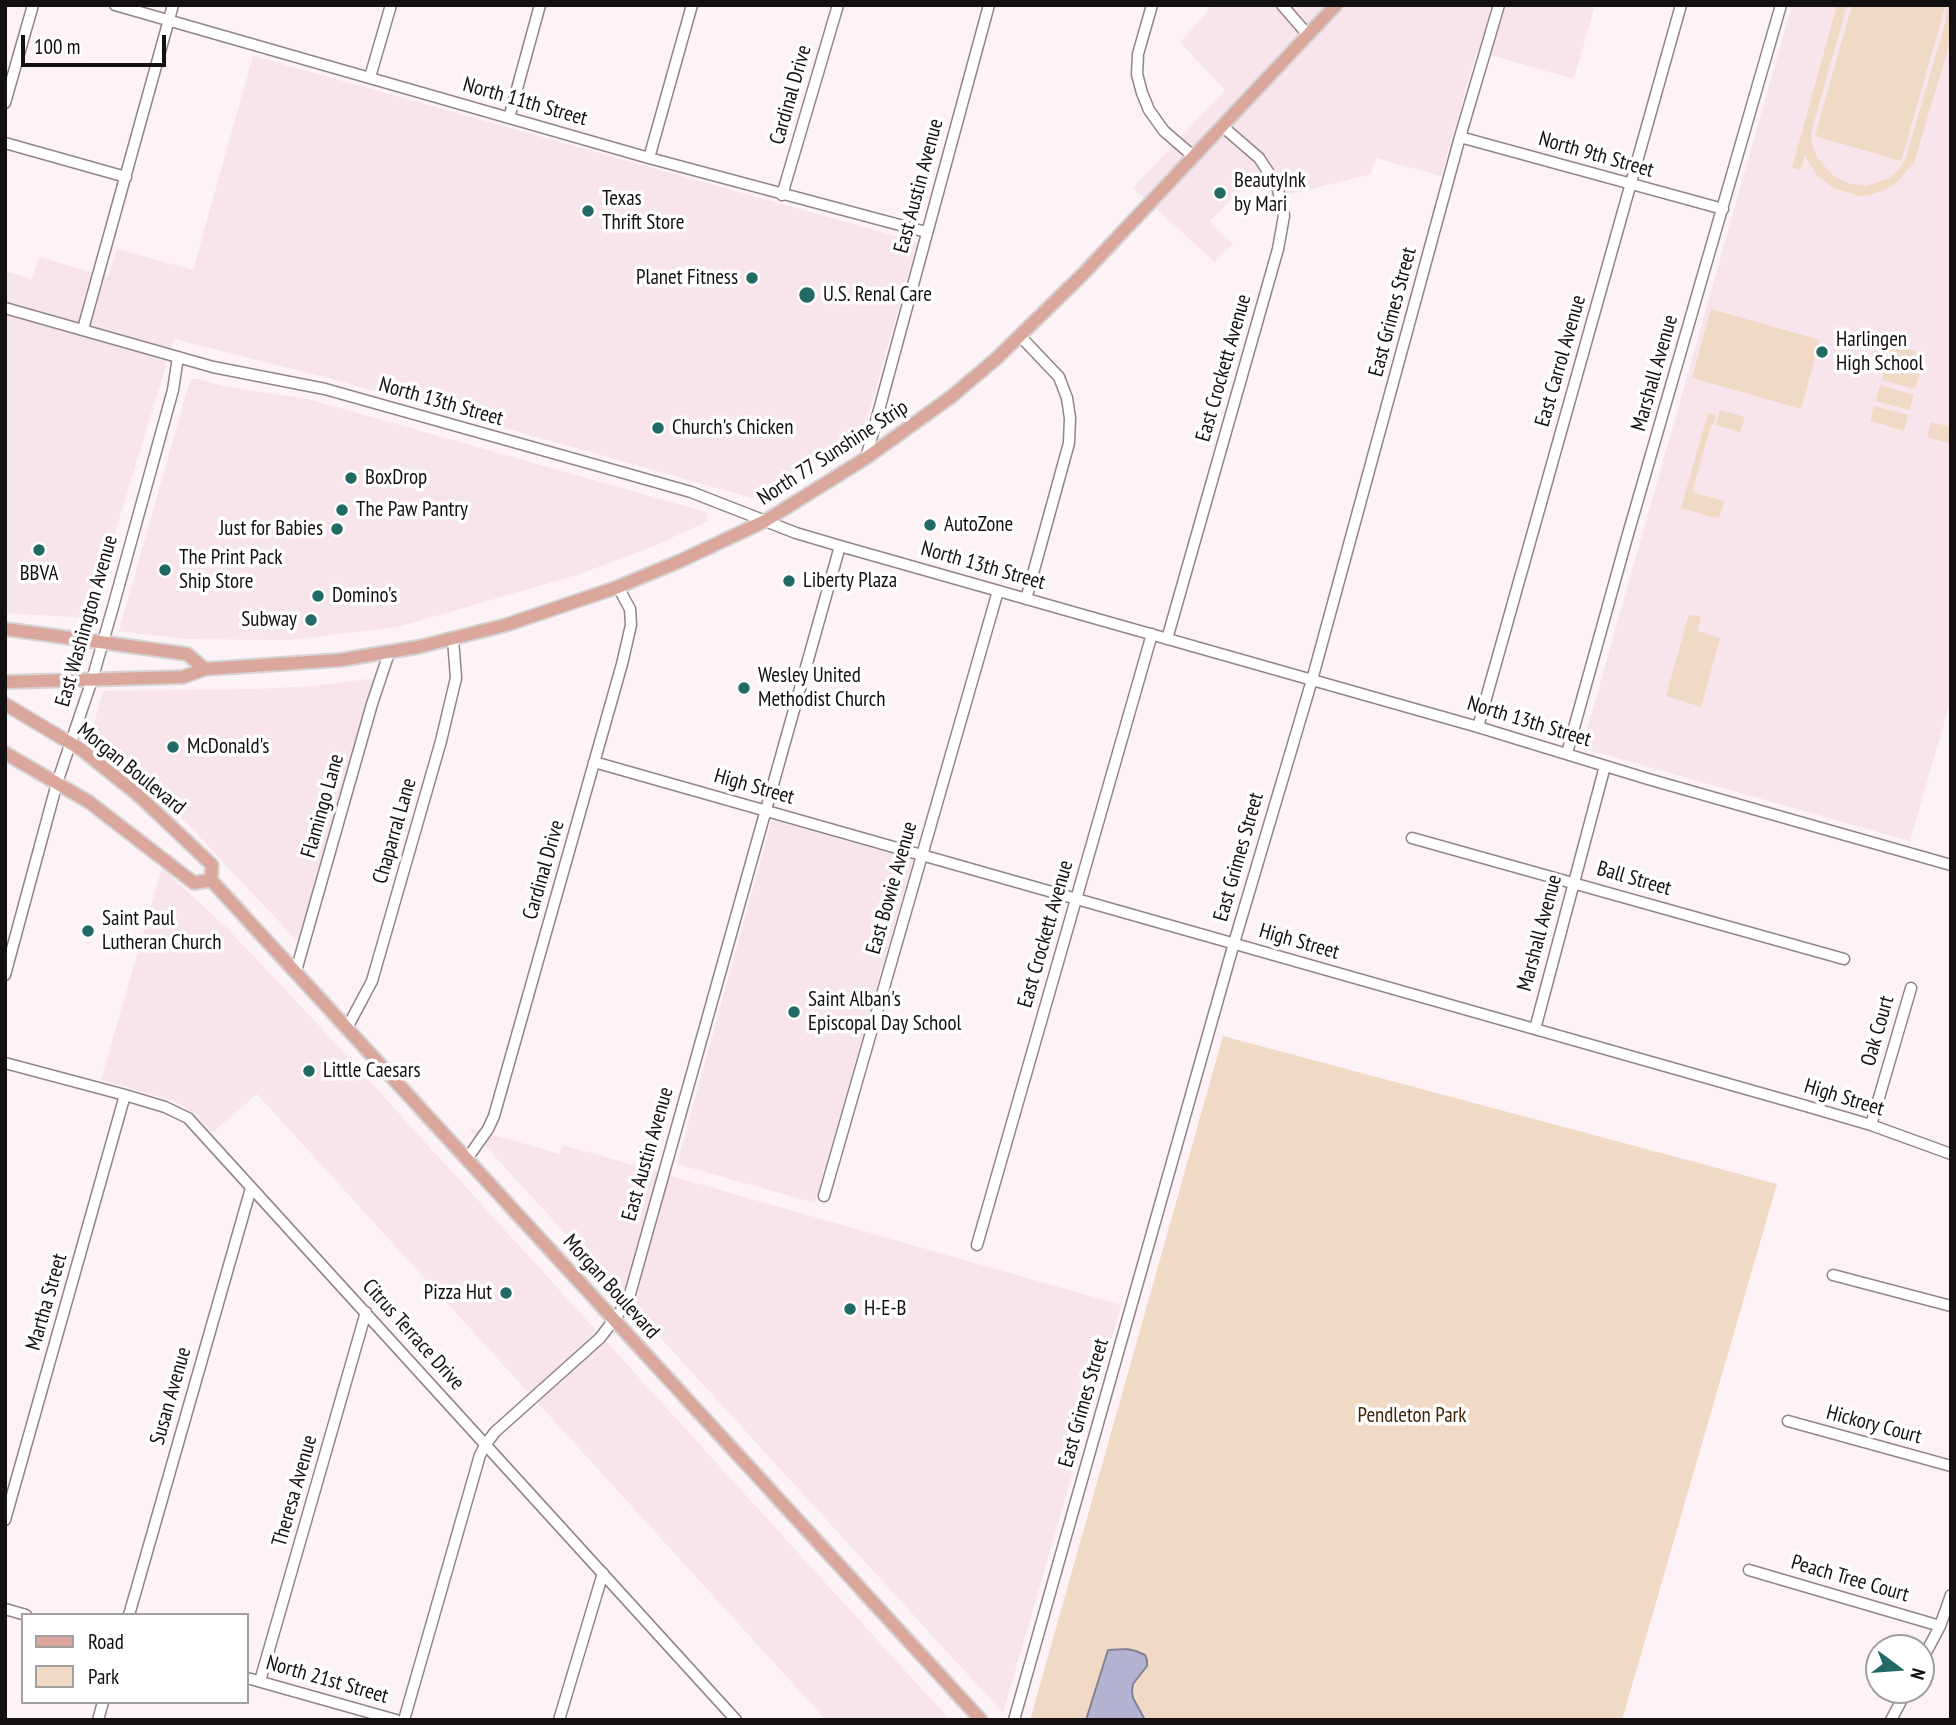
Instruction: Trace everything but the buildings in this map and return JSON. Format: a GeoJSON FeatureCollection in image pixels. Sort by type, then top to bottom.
{"type":"FeatureCollection","features":[{"type":"Feature","properties":{"kind":"main road","name":"North 77 Sunshine Strip"},"geometry":{"type":"LineString","coordinates":[[5,682],[183,677],[205,669],[309,663],[389,653],[453,639],[558,609],[691,556],[765,521],[866,458],[951,397],[1021,337],[1336,5]]}},
{"type":"Feature","properties":{"kind":"main road"},"geometry":{"type":"LineString","coordinates":[[5,629],[187,654],[205,669]]}},
{"type":"Feature","properties":{"kind":"main road","name":"Morgan Boulevard"},"geometry":{"type":"LineString","coordinates":[[5,704],[70,743],[137,793],[212,865],[211,880],[981,1720]]}},
{"type":"Feature","properties":{"kind":"main road"},"geometry":{"type":"LineString","coordinates":[[5,753],[89,802],[194,883],[211,880]]}},
{"type":"Feature","properties":{"kind":"street"},"geometry":{"type":"LineString","coordinates":[[5,103],[33,5]]}},
{"type":"Feature","properties":{"kind":"street","name":"North 11th Street"},"geometry":{"type":"LineString","coordinates":[[115,5],[649,158],[926,232]]}},
{"type":"Feature","properties":{"kind":"street"},"geometry":{"type":"LineString","coordinates":[[83,329],[173,5]]}},
{"type":"Feature","properties":{"kind":"street"},"geometry":{"type":"LineString","coordinates":[[370,77],[391,5]]}},
{"type":"Feature","properties":{"kind":"street"},"geometry":{"type":"LineString","coordinates":[[509,118],[540,5]]}},
{"type":"Feature","properties":{"kind":"street"},"geometry":{"type":"LineString","coordinates":[[649,158],[691,5]]}},
{"type":"Feature","properties":{"kind":"street","name":"Cardinal Drive"},"geometry":{"type":"LineString","coordinates":[[782,195],[838,5]]}},
{"type":"Feature","properties":{"kind":"street","name":"East Austin Avenue"},"geometry":{"type":"LineString","coordinates":[[866,458],[989,5]]}},
{"type":"Feature","properties":{"kind":"street"},"geometry":{"type":"LineString","coordinates":[[1152,5],[1138,54],[1137,74],[1142,93],[1149,110],[1164,131],[1193,156]]}},
{"type":"Feature","properties":{"kind":"street"},"geometry":{"type":"LineString","coordinates":[[1282,5],[1308,35]]}},
{"type":"Feature","properties":{"kind":"street","name":"East Grimes Street"},"geometry":{"type":"LineString","coordinates":[[1014,1720],[1234,943],[1312,680],[1460,137],[1499,5]]}},
{"type":"Feature","properties":{"kind":"street","name":"East Carrol Avenue"},"geometry":{"type":"LineString","coordinates":[[1478,727],[1681,5]]}},
{"type":"Feature","properties":{"kind":"street","name":"Marshall Avenue"},"geometry":{"type":"LineString","coordinates":[[1567,753],[1781,5]]}},
{"type":"Feature","properties":{"kind":"street","name":"East Crockett Avenue"},"geometry":{"type":"LineString","coordinates":[[1167,639],[1278,249],[1284,216],[1277,185],[1259,158],[1222,126]]}},
{"type":"Feature","properties":{"kind":"street","name":"North 9th Street"},"geometry":{"type":"LineString","coordinates":[[1460,137],[1723,209]]}},
{"type":"Feature","properties":{"kind":"street"},"geometry":{"type":"LineString","coordinates":[[5,143],[126,177]]}},
{"type":"Feature","properties":{"kind":"street","name":"North 13th Street"},"geometry":{"type":"LineString","coordinates":[[5,308],[237,373],[306,384],[352,396],[691,492],[840,547],[1478,727],[1951,865]]}},
{"type":"Feature","properties":{"kind":"street"},"geometry":{"type":"LineString","coordinates":[[1021,337],[1059,377],[1067,398],[1070,418],[1069,443],[1026,598]]}},
{"type":"Feature","properties":{"kind":"street","name":"East Washington Avenue"},"geometry":{"type":"LineString","coordinates":[[5,975],[57,783],[103,641],[173,390],[178,357]]}},
{"type":"Feature","properties":{"kind":"street","name":"East Austin Avenue"},"geometry":{"type":"LineString","coordinates":[[404,1720],[480,1455],[495,1432],[600,1338],[628,1301],[840,547]]}},
{"type":"Feature","properties":{"kind":"street","name":"Cardinal Drive"},"geometry":{"type":"LineString","coordinates":[[467,1159],[494,1116],[631,625],[630,609],[618,587]]}},
{"type":"Feature","properties":{"kind":"street","name":"East Bowie Avenue"},"geometry":{"type":"LineString","coordinates":[[824,1196],[998,591]]}},
{"type":"Feature","properties":{"kind":"street","name":"East Crockett Avenue"},"geometry":{"type":"LineString","coordinates":[[977,1245],[1152,634]]}},
{"type":"Feature","properties":{"kind":"street","name":"Chaparral Lane"},"geometry":{"type":"LineString","coordinates":[[347,1027],[372,981],[441,741],[456,678],[453,639]]}},
{"type":"Feature","properties":{"kind":"street","name":"Flamingo Lane"},"geometry":{"type":"LineString","coordinates":[[296,971],[389,653]]}},
{"type":"Feature","properties":{"kind":"street","name":"High Street"},"geometry":{"type":"LineString","coordinates":[[594,762],[1871,1125],[1951,1154]]}},
{"type":"Feature","properties":{"kind":"street","name":"Marshall Avenue"},"geometry":{"type":"LineString","coordinates":[[1535,1029],[1605,766]]}},
{"type":"Feature","properties":{"kind":"street","name":"Ball Street"},"geometry":{"type":"LineString","coordinates":[[1412,838],[1844,960]]}},
{"type":"Feature","properties":{"kind":"street","name":"Oak Court"},"geometry":{"type":"LineString","coordinates":[[1871,1125],[1911,988]]}},
{"type":"Feature","properties":{"kind":"street","name":"Citrus Terrace Drive"},"geometry":{"type":"LineString","coordinates":[[5,1063],[165,1107],[188,1118],[736,1720]]}},
{"type":"Feature","properties":{"kind":"street","name":"Martha Street"},"geometry":{"type":"LineString","coordinates":[[5,1520],[125,1095]]}},
{"type":"Feature","properties":{"kind":"street","name":"Susan Avenue"},"geometry":{"type":"LineString","coordinates":[[130,1613],[251,1188]]}},
{"type":"Feature","properties":{"kind":"street"},"geometry":{"type":"LineString","coordinates":[[1833,1275],[1951,1306]]}},
{"type":"Feature","properties":{"kind":"street","name":"Theresa Avenue"},"geometry":{"type":"LineString","coordinates":[[260,1681],[366,1312]]}},
{"type":"Feature","properties":{"kind":"street","name":"Hickory Court"},"geometry":{"type":"LineString","coordinates":[[1787,1421],[1951,1466]]}},
{"type":"Feature","properties":{"kind":"street","name":"Peach Tree Court"},"geometry":{"type":"LineString","coordinates":[[1749,1570],[1940,1626]]}},
{"type":"Feature","properties":{"kind":"street"},"geometry":{"type":"LineString","coordinates":[[559,1720],[603,1573]]}},
{"type":"Feature","properties":{"kind":"street"},"geometry":{"type":"LineString","coordinates":[[1935,1635],[1951,1595]]}},
{"type":"Feature","properties":{"kind":"street","name":"North 21st Street"},"geometry":{"type":"LineString","coordinates":[[248,1678],[396,1720]]}},
{"type":"Feature","properties":{"kind":"street"},"geometry":{"type":"LineString","coordinates":[[1891,1720],[1900,1704]]}},
{"type":"Feature","properties":{"kind":"shaded area"},"geometry":{"type":"Polygon","coordinates":[[[1210,5],[1595,5],[1574,79],[1477,51],[1441,176],[1376,158],[1371,174],[1272,199],[1259,172],[1210,221],[1233,244],[1215,262],[1133,188],[1225,90],[1180,42],[1205,15],[1210,5]]]}},
{"type":"Feature","properties":{"kind":"shaded area","name":"Harlingen High School"},"geometry":{"type":"Polygon","coordinates":[[[1792,5],[1951,5],[1951,699],[1910,841],[1582,748],[1792,5]]]}},
{"type":"Feature","properties":{"kind":"shaded area"},"geometry":{"type":"Polygon","coordinates":[[[253,56],[917,242],[864,430],[752,498],[329,378],[174,339],[89,618],[5,613],[5,271],[32,279],[39,257],[108,277],[117,249],[193,270],[253,56]]]}},
{"type":"Feature","properties":{"kind":"shaded area"},"geometry":{"type":"Polygon","coordinates":[[[192,379],[308,399],[706,512],[708,521],[654,546],[580,574],[398,627],[290,640],[186,639],[119,631],[192,379]]]}},
{"type":"Feature","properties":{"kind":"shaded area"},"geometry":{"type":"Polygon","coordinates":[[[376,678],[300,944],[163,798],[90,739],[103,691],[258,689],[314,686],[376,678]]]}},
{"type":"Feature","properties":{"kind":"shaded area","name":"Saint Alban's Episcopal Day School"},"geometry":{"type":"Polygon","coordinates":[[[772,820],[913,860],[815,1203],[677,1164],[772,820]]]}},
{"type":"Feature","properties":{"kind":"shaded area"},"geometry":{"type":"Polygon","coordinates":[[[162,868],[228,929],[324,1031],[950,1720],[826,1720],[257,1094],[213,1132],[193,1113],[174,1101],[101,1080],[162,868]]]}},
{"type":"Feature","properties":{"kind":"shaded area"},"geometry":{"type":"Polygon","coordinates":[[[469,1128],[560,1154],[563,1145],[1121,1305],[1003,1713],[469,1128]]]}},
{"type":"Feature","properties":{"kind":"green space"},"geometry":{"type":"Polygon","coordinates":[[[1837,5],[1847,5],[1811,140],[1816,156],[1832,175],[1847,183],[1867,186],[1889,178],[1906,158],[1946,20],[1947,5],[1951,5],[1951,38],[1914,163],[1896,183],[1869,195],[1859,196],[1833,188],[1817,175],[1805,156],[1800,170],[1792,168],[1837,5]]]}},
{"type":"Feature","properties":{"kind":"green space"},"geometry":{"type":"Polygon","coordinates":[[[1852,5],[1945,7],[1901,161],[1815,136],[1852,5]]]}},
{"type":"Feature","properties":{"kind":"green space"},"geometry":{"type":"Polygon","coordinates":[[[1711,309],[1820,340],[1801,409],[1692,378],[1711,309]]]}},
{"type":"Feature","properties":{"kind":"green space"},"geometry":{"type":"Polygon","coordinates":[[[1892,344],[1926,354],[1921,369],[1888,359],[1892,344]]]}},
{"type":"Feature","properties":{"kind":"green space"},"geometry":{"type":"Polygon","coordinates":[[[1886,364],[1920,374],[1915,389],[1882,380],[1886,364]]]}},
{"type":"Feature","properties":{"kind":"green space"},"geometry":{"type":"Polygon","coordinates":[[[1880,385],[1914,395],[1909,410],[1876,401],[1880,385]]]}},
{"type":"Feature","properties":{"kind":"green space"},"geometry":{"type":"Polygon","coordinates":[[[1874,406],[1908,415],[1904,431],[1870,421],[1874,406]]]}},
{"type":"Feature","properties":{"kind":"green space"},"geometry":{"type":"Polygon","coordinates":[[[1720,410],[1745,417],[1740,432],[1716,425],[1720,410]]]}},
{"type":"Feature","properties":{"kind":"green space"},"geometry":{"type":"Polygon","coordinates":[[[1708,413],[1716,415],[1692,492],[1724,501],[1719,519],[1681,508],[1708,413]]]}},
{"type":"Feature","properties":{"kind":"green space"},"geometry":{"type":"Polygon","coordinates":[[[1931,422],[1951,427],[1951,444],[1927,437],[1931,422]]]}},
{"type":"Feature","properties":{"kind":"green space"},"geometry":{"type":"Polygon","coordinates":[[[1689,614],[1701,617],[1697,631],[1720,638],[1701,707],[1666,696],[1689,614]]]}},
{"type":"Feature","properties":{"kind":"green space","name":"Pendleton Park"},"geometry":{"type":"Polygon","coordinates":[[[1223,1036],[1777,1184],[1622,1720],[1030,1720],[1223,1036]]]}},
{"type":"Feature","properties":{"kind":"water"},"geometry":{"type":"Polygon","coordinates":[[[1127,1649],[1145,1655],[1147,1660],[1147,1666],[1133,1684],[1132,1691],[1145,1720],[1086,1720],[1108,1650],[1127,1649]]]}},
{"type":"Feature","properties":{"kind":"place","name":"BeautyInk by Mari"},"geometry":{"type":"Point","coordinates":[1220,193]}},
{"type":"Feature","properties":{"kind":"place","name":"Texas Thrift Store"},"geometry":{"type":"Point","coordinates":[588,211]}},
{"type":"Feature","properties":{"kind":"place","name":"Planet Fitness"},"geometry":{"type":"Point","coordinates":[752,278]}},
{"type":"Feature","properties":{"kind":"place","name":"U.S. Renal Care"},"geometry":{"type":"Point","coordinates":[807,295]}},
{"type":"Feature","properties":{"kind":"place","name":"Harlingen High School"},"geometry":{"type":"Point","coordinates":[1822,352]}},
{"type":"Feature","properties":{"kind":"place","name":"Church's Chicken"},"geometry":{"type":"Point","coordinates":[658,428]}},
{"type":"Feature","properties":{"kind":"place","name":"BoxDrop"},"geometry":{"type":"Point","coordinates":[351,478]}},
{"type":"Feature","properties":{"kind":"place","name":"The Paw Pantry"},"geometry":{"type":"Point","coordinates":[342,510]}},
{"type":"Feature","properties":{"kind":"place","name":"AutoZone"},"geometry":{"type":"Point","coordinates":[930,525]}},
{"type":"Feature","properties":{"kind":"place","name":"Just for Babies"},"geometry":{"type":"Point","coordinates":[337,529]}},
{"type":"Feature","properties":{"kind":"place","name":"BBVA"},"geometry":{"type":"Point","coordinates":[39,550]}},
{"type":"Feature","properties":{"kind":"place","name":"The Print Pack Ship Store"},"geometry":{"type":"Point","coordinates":[165,570]}},
{"type":"Feature","properties":{"kind":"place","name":"Liberty Plaza"},"geometry":{"type":"Point","coordinates":[789,581]}},
{"type":"Feature","properties":{"kind":"place","name":"Domino's"},"geometry":{"type":"Point","coordinates":[318,596]}},
{"type":"Feature","properties":{"kind":"place","name":"Subway"},"geometry":{"type":"Point","coordinates":[311,620]}},
{"type":"Feature","properties":{"kind":"place","name":"Wesley United Methodist Church"},"geometry":{"type":"Point","coordinates":[744,688]}},
{"type":"Feature","properties":{"kind":"place","name":"McDonald's"},"geometry":{"type":"Point","coordinates":[173,747]}},
{"type":"Feature","properties":{"kind":"place","name":"Saint Paul Lutheran Church"},"geometry":{"type":"Point","coordinates":[88,931]}},
{"type":"Feature","properties":{"kind":"place","name":"Saint Alban's Episcopal Day School"},"geometry":{"type":"Point","coordinates":[794,1012]}},
{"type":"Feature","properties":{"kind":"place","name":"Little Caesars"},"geometry":{"type":"Point","coordinates":[309,1071]}},
{"type":"Feature","properties":{"kind":"place","name":"Pizza Hut"},"geometry":{"type":"Point","coordinates":[506,1293]}},
{"type":"Feature","properties":{"kind":"place","name":"H-E-B"},"geometry":{"type":"Point","coordinates":[850,1309]}}]}
